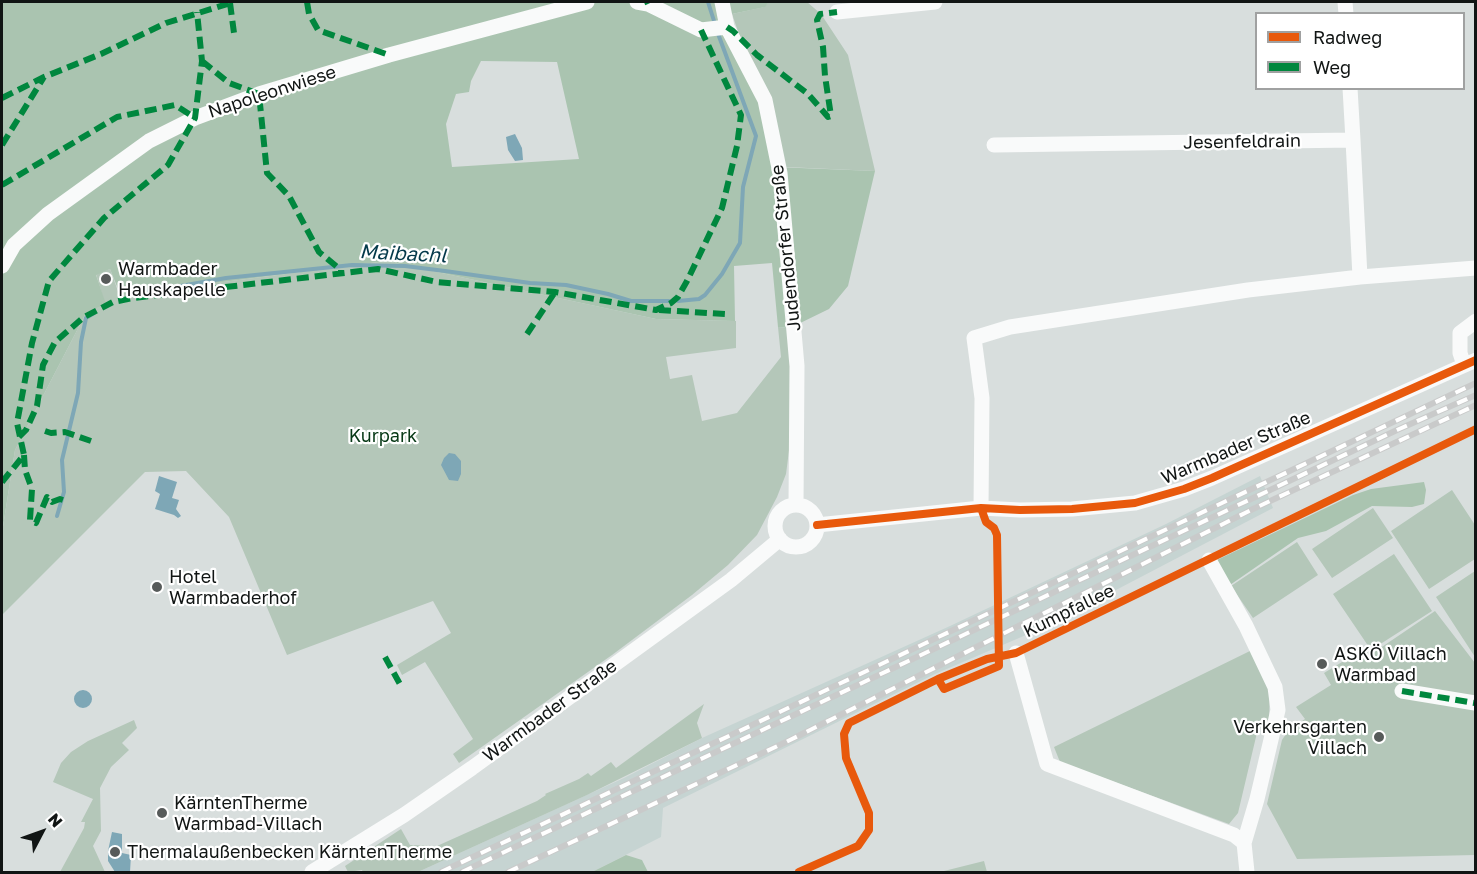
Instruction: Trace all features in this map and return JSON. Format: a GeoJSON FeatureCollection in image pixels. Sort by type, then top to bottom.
{"type":"FeatureCollection","features":[{"type":"Feature","properties":{"kind":"street","name":"Napoleonwiese"},"geometry":{"type":"LineString","coordinates":[[2,266],[14,245],[48,214],[149,141],[195,118],[259,94],[389,54],[587,2]]}},
{"type":"Feature","properties":{"kind":"street"},"geometry":{"type":"LineString","coordinates":[[637,2],[648,4],[701,30],[719,28]]}},
{"type":"Feature","properties":{"kind":"street","name":"Judendorfer Straße"},"geometry":{"type":"LineString","coordinates":[[722,2],[719,28],[765,100],[780,173],[797,366],[796,506]]}},
{"type":"Feature","properties":{"kind":"street"},"geometry":{"type":"LineString","coordinates":[[837,12],[935,2]]}},
{"type":"Feature","properties":{"kind":"street"},"geometry":{"type":"LineString","coordinates":[[1350,90],[1360,277]]}},
{"type":"Feature","properties":{"kind":"street","name":"Jesenfeldrain"},"geometry":{"type":"LineString","coordinates":[[994,145],[1353,140]]}},
{"type":"Feature","properties":{"kind":"street"},"geometry":{"type":"LineString","coordinates":[[981,508],[982,398],[974,338],[1010,327],[1248,290],[1360,277],[1476,268]]}},
{"type":"Feature","properties":{"kind":"street"},"geometry":{"type":"LineString","coordinates":[[1470,363],[1460,354],[1460,333],[1476,321]]}},
{"type":"Feature","properties":{"kind":"street","name":"Warmbader Straße"},"geometry":{"type":"LineString","coordinates":[[817,525],[981,508],[1020,510],[1099,508],[1135,503],[1184,489],[1470,363]]}},
{"type":"Feature","properties":{"kind":"street"},"geometry":{"type":"LineString","coordinates":[[796,506],[802,506],[812,513],[817,525],[814,537],[803,546],[790,546],[780,539],[776,530],[777,519],[784,509],[796,506]]}},
{"type":"Feature","properties":{"kind":"street","name":"Warmbader Straße"},"geometry":{"type":"LineString","coordinates":[[312,873],[404,815],[472,768],[731,580],[780,539]]}},
{"type":"Feature","properties":{"kind":"street"},"geometry":{"type":"LineString","coordinates":[[1209,560],[1246,626],[1275,687],[1278,710],[1244,843],[1247,873]]}},
{"type":"Feature","properties":{"kind":"street","name":"Kumpfallee"},"geometry":{"type":"LineString","coordinates":[[1016,653],[1047,764],[1234,835],[1244,843]]}},
{"type":"Feature","properties":{"kind":"street"},"geometry":{"type":"LineString","coordinates":[[1402,691],[1475,703]]}},
{"type":"Feature","properties":{"kind":"shaded area"},"geometry":{"type":"Polygon","coordinates":[[[1260,476],[1273,508],[1047,626],[935,674],[663,808],[661,837],[592,872],[418,872],[624,778],[702,738],[950,626],[1166,524],[1260,476]]]}},
{"type":"Feature","properties":{"kind":"green space"},"geometry":{"type":"Polygon","coordinates":[[[2,2],[769,2],[765,7],[732,14],[726,36],[761,104],[775,167],[875,171],[848,286],[829,309],[790,328],[778,327],[772,263],[734,266],[735,321],[656,319],[386,261],[130,294],[120,294],[110,269],[96,275],[106,304],[86,313],[15,450],[2,533],[2,2]],[[481,61],[471,81],[469,92],[456,94],[446,124],[452,167],[579,159],[557,62],[481,61]]]}},
{"type":"Feature","properties":{"kind":"green space"},"geometry":{"type":"Polygon","coordinates":[[[769,2],[807,2],[821,14],[848,55],[875,171],[785,167],[732,14],[764,7],[769,2]]]}},
{"type":"Feature","properties":{"kind":"green space","name":"Kurpark"},"geometry":{"type":"Polygon","coordinates":[[[386,261],[656,319],[736,321],[736,348],[666,357],[670,379],[692,375],[702,421],[737,413],[781,357],[778,327],[790,328],[793,419],[786,474],[757,535],[728,565],[692,595],[612,655],[459,763],[453,754],[473,739],[425,662],[402,675],[397,665],[451,633],[433,601],[287,655],[229,517],[186,471],[145,472],[2,615],[2,533],[15,450],[86,313],[105,304],[96,274],[110,269],[119,294],[130,294],[386,261]]]}},
{"type":"Feature","properties":{"kind":"green space"},"geometry":{"type":"Polygon","coordinates":[[[1424,482],[1426,490],[1424,504],[1412,507],[1372,506],[1326,531],[1298,538],[1227,587],[1217,560],[1353,495],[1371,489],[1424,482]]]}},
{"type":"Feature","properties":{"kind":"green space"},"geometry":{"type":"Polygon","coordinates":[[[1452,490],[1475,525],[1475,559],[1429,589],[1391,531],[1452,490]]]}},
{"type":"Feature","properties":{"kind":"green space"},"geometry":{"type":"Polygon","coordinates":[[[1373,508],[1393,538],[1332,578],[1312,549],[1373,508]]]}},
{"type":"Feature","properties":{"kind":"green space"},"geometry":{"type":"Polygon","coordinates":[[[1297,542],[1318,575],[1253,618],[1231,586],[1297,542]]]}},
{"type":"Feature","properties":{"kind":"green space"},"geometry":{"type":"Polygon","coordinates":[[[1394,554],[1432,611],[1371,650],[1333,594],[1394,554]]]}},
{"type":"Feature","properties":{"kind":"green space"},"geometry":{"type":"Polygon","coordinates":[[[1475,571],[1476,657],[1436,597],[1475,571]]]}},
{"type":"Feature","properties":{"kind":"green space","name":"Verkehrsgarten Villach"},"geometry":{"type":"Polygon","coordinates":[[[1435,611],[1475,663],[1475,855],[1297,859],[1267,804],[1282,740],[1288,731],[1305,719],[1296,707],[1331,685],[1324,673],[1365,648],[1370,655],[1435,611]]]}},
{"type":"Feature","properties":{"kind":"green space"},"geometry":{"type":"Polygon","coordinates":[[[1252,650],[1270,687],[1269,720],[1260,720],[1238,813],[1229,824],[1060,762],[1054,747],[1252,650]]]}},
{"type":"Feature","properties":{"kind":"green space"},"geometry":{"type":"Polygon","coordinates":[[[704,704],[697,723],[702,738],[587,795],[418,872],[363,872],[362,870],[348,872],[345,866],[401,829],[410,845],[437,846],[537,801],[545,794],[588,773],[591,776],[611,762],[616,768],[704,704]]]}},
{"type":"Feature","properties":{"kind":"green space"},"geometry":{"type":"Polygon","coordinates":[[[134,720],[137,728],[122,743],[129,750],[111,767],[100,788],[101,831],[93,846],[105,872],[60,872],[84,828],[85,822],[81,822],[93,799],[53,782],[61,763],[71,752],[88,741],[134,720]]]}},
{"type":"Feature","properties":{"kind":"green space"},"geometry":{"type":"Polygon","coordinates":[[[626,855],[642,860],[648,872],[592,872],[626,855]]]}},
{"type":"Feature","properties":{"kind":"green space"},"geometry":{"type":"Polygon","coordinates":[[[984,861],[987,872],[940,872],[984,861]]]}},
{"type":"Feature","properties":{"kind":"water"},"geometry":{"type":"Polygon","coordinates":[[[515,134],[522,148],[523,160],[515,161],[508,150],[506,137],[515,134]]]}},
{"type":"Feature","properties":{"kind":"water"},"geometry":{"type":"Polygon","coordinates":[[[449,453],[455,454],[461,461],[461,474],[458,481],[449,480],[441,465],[449,453]]]}},
{"type":"Feature","properties":{"kind":"water"},"geometry":{"type":"Polygon","coordinates":[[[159,476],[177,482],[172,498],[179,500],[176,509],[181,516],[178,518],[155,509],[160,494],[155,491],[159,476]]]}},
{"type":"Feature","properties":{"kind":"water"},"geometry":{"type":"Polygon","coordinates":[[[83,690],[89,693],[92,699],[89,705],[83,708],[77,705],[74,699],[77,693],[83,690]]]}},
{"type":"Feature","properties":{"kind":"water","name":"Thermalaußenbecken KärntenTherme"},"geometry":{"type":"Polygon","coordinates":[[[112,832],[122,834],[122,853],[131,855],[130,872],[115,872],[108,861],[112,832]]]}},
{"type":"Feature","properties":{"kind":"waterway","name":"Maibachl"},"geometry":{"type":"LineString","coordinates":[[708,2],[715,24]]}},
{"type":"Feature","properties":{"kind":"waterway","name":"Maibachl"},"geometry":{"type":"LineString","coordinates":[[678,301],[699,299],[705,295],[722,274],[740,243],[743,187],[756,136],[717,31]]}},
{"type":"Feature","properties":{"kind":"waterway","name":"Maibachl"},"geometry":{"type":"LineString","coordinates":[[135,294],[226,278],[352,265],[405,266],[530,283],[566,285],[631,301],[669,301]]}},
{"type":"Feature","properties":{"kind":"waterway","name":"Maibachl"},"geometry":{"type":"LineString","coordinates":[[57,516],[64,492],[62,460],[78,393],[81,342],[86,318],[94,313]]}},
{"type":"Feature","properties":{"kind":"railway"},"geometry":{"type":"LineString","coordinates":[[441,872],[1476,383]]}},
{"type":"Feature","properties":{"kind":"railway"},"geometry":{"type":"LineString","coordinates":[[462,872],[1397,430],[1476,395]]}},
{"type":"Feature","properties":{"kind":"railway"},"geometry":{"type":"LineString","coordinates":[[508,872],[786,742],[1253,509],[1476,405]]}},
{"type":"Feature","properties":{"kind":"marked path"},"geometry":{"type":"LineString","coordinates":[[2,98],[166,23],[234,2]]}},
{"type":"Feature","properties":{"kind":"marked path"},"geometry":{"type":"LineString","coordinates":[[307,2],[309,14],[318,30],[389,55]]}},
{"type":"Feature","properties":{"kind":"marked path"},"geometry":{"type":"LineString","coordinates":[[230,3],[234,33]]}},
{"type":"Feature","properties":{"kind":"marked path"},"geometry":{"type":"LineString","coordinates":[[2,482],[24,455],[17,423],[32,343],[49,281],[104,218],[168,165],[195,118],[202,61],[197,12]]}},
{"type":"Feature","properties":{"kind":"marked path"},"geometry":{"type":"LineString","coordinates":[[727,27],[757,55],[808,94],[828,117],[831,116],[823,47],[817,20],[820,14],[837,12]]}},
{"type":"Feature","properties":{"kind":"marked path"},"geometry":{"type":"LineString","coordinates":[[19,437],[26,430],[37,406],[43,365],[55,342],[84,317],[113,302],[378,269],[437,282],[555,292],[656,310],[671,303],[678,297],[687,281],[722,208],[737,146],[741,115],[701,30]]}},
{"type":"Feature","properties":{"kind":"marked path"},"geometry":{"type":"LineString","coordinates":[[202,61],[229,83],[259,94],[267,173],[289,196],[319,252],[341,270],[341,274]]}},
{"type":"Feature","properties":{"kind":"marked path"},"geometry":{"type":"LineString","coordinates":[[2,145],[44,77]]}},
{"type":"Feature","properties":{"kind":"marked path"},"geometry":{"type":"LineString","coordinates":[[2,185],[117,117],[175,105],[195,118]]}},
{"type":"Feature","properties":{"kind":"marked path"},"geometry":{"type":"LineString","coordinates":[[527,334],[555,292]]}},
{"type":"Feature","properties":{"kind":"marked path"},"geometry":{"type":"LineString","coordinates":[[659,310],[725,314]]}},
{"type":"Feature","properties":{"kind":"marked path"},"geometry":{"type":"LineString","coordinates":[[45,431],[65,432],[91,441]]}},
{"type":"Feature","properties":{"kind":"marked path"},"geometry":{"type":"LineString","coordinates":[[24,455],[25,470],[32,489],[30,520],[36,523],[47,497],[52,502],[60,499],[66,501]]}},
{"type":"Feature","properties":{"kind":"marked path"},"geometry":{"type":"LineString","coordinates":[[385,657],[401,686]]}},
{"type":"Feature","properties":{"kind":"marked path"},"geometry":{"type":"LineString","coordinates":[[1402,691],[1475,703]]}},
{"type":"Feature","properties":{"kind":"cycle path"},"geometry":{"type":"LineString","coordinates":[[817,525],[981,508],[1072,509],[1135,503],[1184,489],[1212,478],[1476,360]]}},
{"type":"Feature","properties":{"kind":"cycle path"},"geometry":{"type":"LineString","coordinates":[[799,872],[858,846],[869,830],[869,813],[846,758],[844,734],[849,723],[938,679],[987,659],[1016,653],[1476,429]]}},
{"type":"Feature","properties":{"kind":"cycle path"},"geometry":{"type":"LineString","coordinates":[[938,679],[944,689],[999,666],[997,535],[994,528],[986,522],[981,508]]}},
{"type":"Feature","properties":{"kind":"place","name":"Warmbader Hauskapelle"},"geometry":{"type":"Point","coordinates":[106,279]}},
{"type":"Feature","properties":{"kind":"place","name":"Hotel Warmbaderhof"},"geometry":{"type":"Point","coordinates":[157,587]}},
{"type":"Feature","properties":{"kind":"place","name":"ASKÖ Villach Warmbad"},"geometry":{"type":"Point","coordinates":[1322,664]}},
{"type":"Feature","properties":{"kind":"place","name":"Verkehrsgarten Villach"},"geometry":{"type":"Point","coordinates":[1379,737]}},
{"type":"Feature","properties":{"kind":"place","name":"KärntenTherme Warmbad-Villach"},"geometry":{"type":"Point","coordinates":[162,813]}},
{"type":"Feature","properties":{"kind":"place","name":"Thermalaußenbecken KärntenTherme"},"geometry":{"type":"Point","coordinates":[115,852]}}]}
